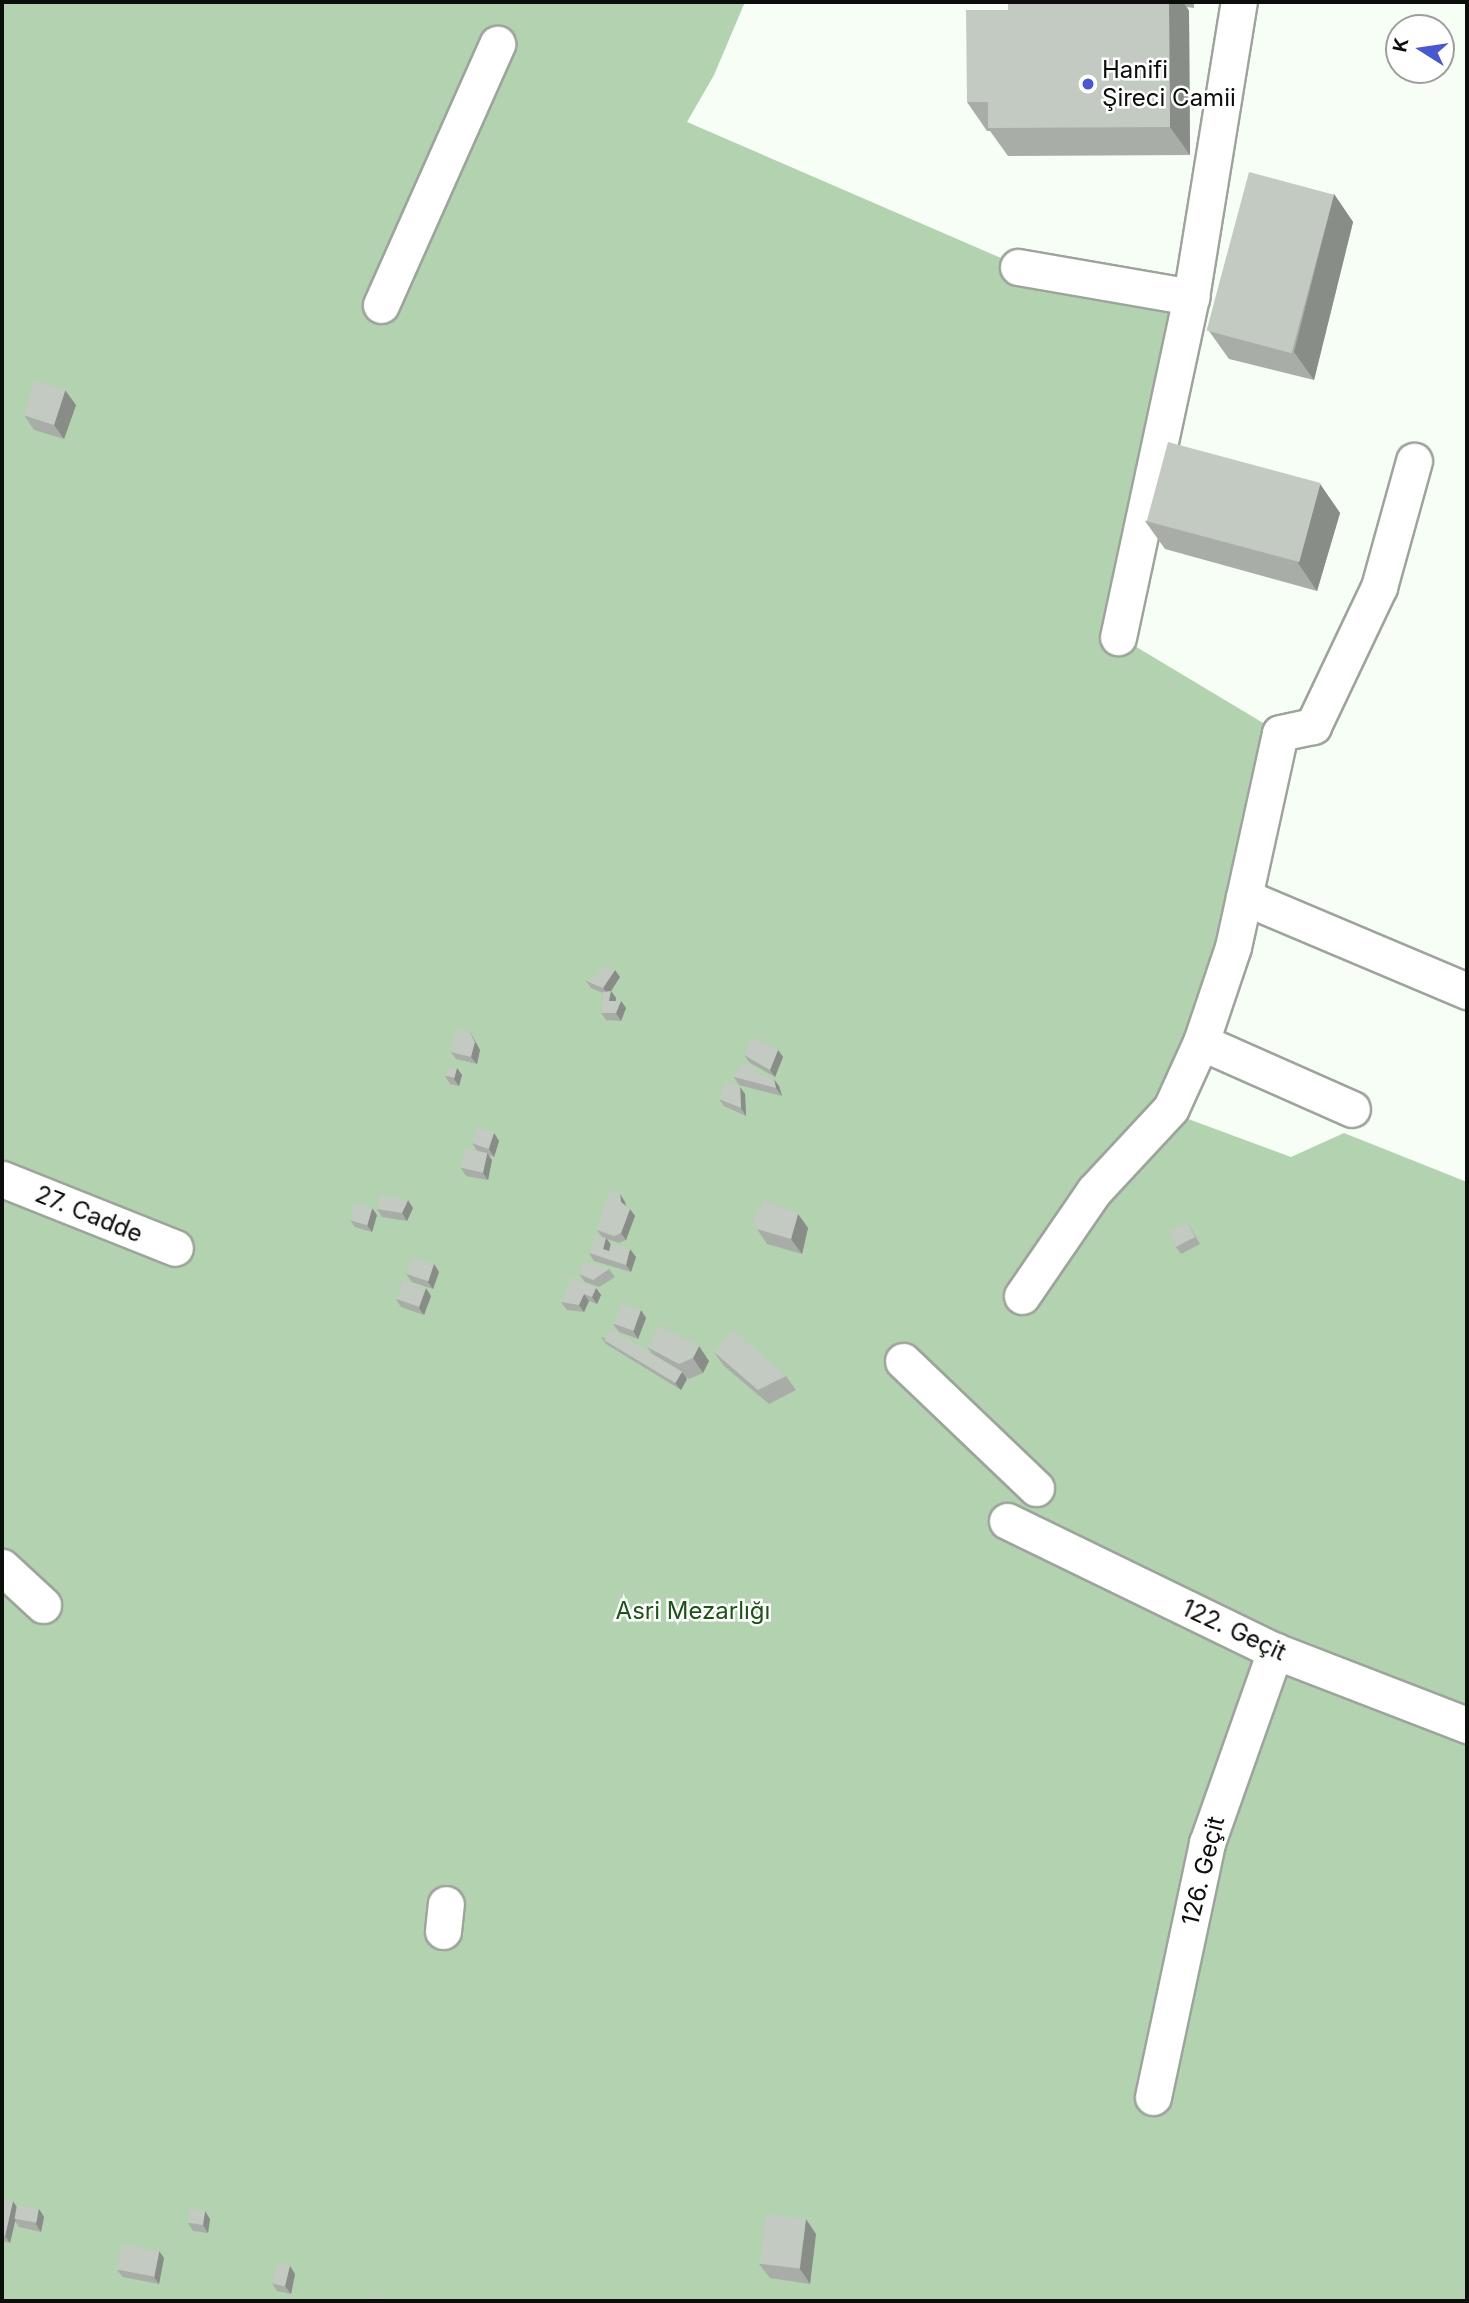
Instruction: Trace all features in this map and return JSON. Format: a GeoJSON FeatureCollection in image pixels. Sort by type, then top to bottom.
{"type":"FeatureCollection","features":[{"type":"Feature","properties":{"kind":"street"},"geometry":{"type":"LineString","coordinates":[[1118,636],[1191,296],[1239,2]]}},
{"type":"Feature","properties":{"kind":"street"},"geometry":{"type":"LineString","coordinates":[[381,305],[497,44]]}},
{"type":"Feature","properties":{"kind":"street"},"geometry":{"type":"LineString","coordinates":[[1018,267],[1191,296]]}},
{"type":"Feature","properties":{"kind":"street"},"geometry":{"type":"LineString","coordinates":[[1022,1296],[1094,1191],[1171,1108],[1201,1042],[1244,897],[1280,733],[1313,726],[1379,587],[1414,461]]}},
{"type":"Feature","properties":{"kind":"street"},"geometry":{"type":"LineString","coordinates":[[1244,897],[1467,991]]}},
{"type":"Feature","properties":{"kind":"street"},"geometry":{"type":"LineString","coordinates":[[1201,1042],[1352,1109]]}},
{"type":"Feature","properties":{"kind":"street","name":"27. Cadde"},"geometry":{"type":"LineString","coordinates":[[2,1179],[175,1248]]}},
{"type":"Feature","properties":{"kind":"street"},"geometry":{"type":"LineString","coordinates":[[903,1361],[1036,1489]]}},
{"type":"Feature","properties":{"kind":"street","name":"122. Geçit"},"geometry":{"type":"LineString","coordinates":[[1007,1521],[1275,1651],[1467,1725]]}},
{"type":"Feature","properties":{"kind":"street"},"geometry":{"type":"LineString","coordinates":[[2,1567],[43,1605]]}},
{"type":"Feature","properties":{"kind":"street","name":"126. Geçit"},"geometry":{"type":"LineString","coordinates":[[1153,2097],[1207,1843],[1275,1651]]}},
{"type":"Feature","properties":{"kind":"green space","name":"Asri Mezarlığı"},"geometry":{"type":"Polygon","coordinates":[[[2,2],[745,2],[714,75],[687,122],[1031,271],[1188,304],[1118,636],[1280,733],[1172,1113],[1291,1157],[1344,1133],[1467,1182],[1467,2301],[2,2301],[2,2]]]}},
{"type":"Feature","properties":{"kind":"building","name":"Hanifi Şireci Camii"},"geometry":{"type":"Polygon","coordinates":[[[1008,2],[1169,2],[1170,127],[988,128],[988,102],[967,102],[966,10],[1008,10],[1008,2]]]}},
{"type":"Feature","properties":{"kind":"building"},"geometry":{"type":"Polygon","coordinates":[[[1249,172],[1334,195],[1292,353],[1207,330],[1249,172]]]}},
{"type":"Feature","properties":{"kind":"building"},"geometry":{"type":"Polygon","coordinates":[[[35,380],[65,390],[54,425],[24,415],[35,380]]]}},
{"type":"Feature","properties":{"kind":"building"},"geometry":{"type":"Polygon","coordinates":[[[1168,442],[1321,483],[1299,562],[1147,521],[1168,442]]]}},
{"type":"Feature","properties":{"kind":"building"},"geometry":{"type":"Polygon","coordinates":[[[601,966],[615,970],[603,988],[586,981],[598,974],[601,966]]]}},
{"type":"Feature","properties":{"kind":"building"},"geometry":{"type":"Polygon","coordinates":[[[611,991],[609,1001],[621,1001],[616,1013],[601,1013],[603,992],[611,991]]]}},
{"type":"Feature","properties":{"kind":"building"},"geometry":{"type":"Polygon","coordinates":[[[456,1029],[470,1032],[475,1042],[471,1057],[451,1052],[456,1029]]]}},
{"type":"Feature","properties":{"kind":"building"},"geometry":{"type":"Polygon","coordinates":[[[753,1037],[778,1050],[770,1070],[744,1055],[753,1037]]]}},
{"type":"Feature","properties":{"kind":"building"},"geometry":{"type":"Polygon","coordinates":[[[742,1062],[755,1067],[757,1073],[774,1079],[776,1088],[734,1077],[742,1062]]]}},
{"type":"Feature","properties":{"kind":"building"},"geometry":{"type":"Polygon","coordinates":[[[448,1066],[457,1068],[455,1078],[446,1076],[448,1066]]]}},
{"type":"Feature","properties":{"kind":"building"},"geometry":{"type":"Polygon","coordinates":[[[726,1081],[740,1087],[741,1108],[719,1099],[726,1081]]]}},
{"type":"Feature","properties":{"kind":"building"},"geometry":{"type":"Polygon","coordinates":[[[477,1127],[494,1133],[488,1149],[471,1143],[477,1127]]]}},
{"type":"Feature","properties":{"kind":"building"},"geometry":{"type":"Polygon","coordinates":[[[465,1148],[487,1153],[483,1173],[461,1167],[465,1148]]]}},
{"type":"Feature","properties":{"kind":"building"},"geometry":{"type":"Polygon","coordinates":[[[609,1191],[620,1194],[621,1202],[630,1209],[621,1233],[614,1236],[597,1230],[609,1191]]]}},
{"type":"Feature","properties":{"kind":"building"},"geometry":{"type":"Polygon","coordinates":[[[380,1195],[408,1200],[402,1213],[377,1209],[380,1195]]]}},
{"type":"Feature","properties":{"kind":"building"},"geometry":{"type":"Polygon","coordinates":[[[764,1200],[798,1214],[791,1239],[757,1229],[753,1221],[764,1200]]]}},
{"type":"Feature","properties":{"kind":"building"},"geometry":{"type":"Polygon","coordinates":[[[355,1203],[372,1208],[367,1225],[350,1220],[355,1203]]]}},
{"type":"Feature","properties":{"kind":"building"},"geometry":{"type":"Polygon","coordinates":[[[1187,1222],[1195,1237],[1176,1247],[1168,1232],[1187,1222]]]}},
{"type":"Feature","properties":{"kind":"building"},"geometry":{"type":"Polygon","coordinates":[[[595,1235],[606,1238],[603,1249],[609,1251],[611,1243],[630,1249],[626,1265],[589,1253],[595,1235]]]}},
{"type":"Feature","properties":{"kind":"building"},"geometry":{"type":"Polygon","coordinates":[[[412,1257],[434,1264],[428,1281],[406,1274],[412,1257]]]}},
{"type":"Feature","properties":{"kind":"building"},"geometry":{"type":"Polygon","coordinates":[[[585,1261],[609,1269],[593,1280],[579,1274],[585,1261]]]}},
{"type":"Feature","properties":{"kind":"building"},"geometry":{"type":"Polygon","coordinates":[[[572,1277],[596,1288],[592,1297],[584,1294],[579,1305],[561,1302],[572,1277]]]}},
{"type":"Feature","properties":{"kind":"building"},"geometry":{"type":"Polygon","coordinates":[[[403,1280],[426,1288],[419,1307],[396,1299],[403,1280]]]}},
{"type":"Feature","properties":{"kind":"building"},"geometry":{"type":"Polygon","coordinates":[[[621,1303],[641,1310],[634,1331],[614,1324],[621,1303]]]}},
{"type":"Feature","properties":{"kind":"building"},"geometry":{"type":"Polygon","coordinates":[[[659,1325],[699,1346],[693,1358],[679,1364],[647,1347],[659,1325]]]}},
{"type":"Feature","properties":{"kind":"building"},"geometry":{"type":"Polygon","coordinates":[[[611,1329],[682,1372],[675,1383],[604,1340],[611,1329]]]}},
{"type":"Feature","properties":{"kind":"building"},"geometry":{"type":"Polygon","coordinates":[[[733,1330],[786,1376],[758,1390],[714,1352],[733,1330]]]}},
{"type":"Feature","properties":{"kind":"building"},"geometry":{"type":"Polygon","coordinates":[[[2,2199],[13,2201],[5,2236],[2,2235],[2,2199]]]}},
{"type":"Feature","properties":{"kind":"building"},"geometry":{"type":"Polygon","coordinates":[[[17,2205],[39,2209],[36,2223],[15,2219],[17,2205]]]}},
{"type":"Feature","properties":{"kind":"building"},"geometry":{"type":"Polygon","coordinates":[[[190,2209],[205,2211],[203,2225],[188,2223],[190,2209]]]}},
{"type":"Feature","properties":{"kind":"building"},"geometry":{"type":"Polygon","coordinates":[[[766,2214],[806,2219],[800,2269],[760,2264],[766,2214]]]}},
{"type":"Feature","properties":{"kind":"building"},"geometry":{"type":"Polygon","coordinates":[[[122,2244],[159,2251],[154,2277],[117,2270],[122,2244]]]}},
{"type":"Feature","properties":{"kind":"building"},"geometry":{"type":"Polygon","coordinates":[[[277,2263],[290,2266],[285,2286],[272,2283],[277,2263]]]}},
{"type":"Feature","properties":{"kind":"building"},"geometry":{"type":"Polygon","coordinates":[[[372,2296],[389,2299],[371,2301],[372,2296]]]}},
{"type":"Feature","properties":{"kind":"place","name":"Hanifi Şireci Camii"},"geometry":{"type":"Point","coordinates":[1088,84]}}]}
